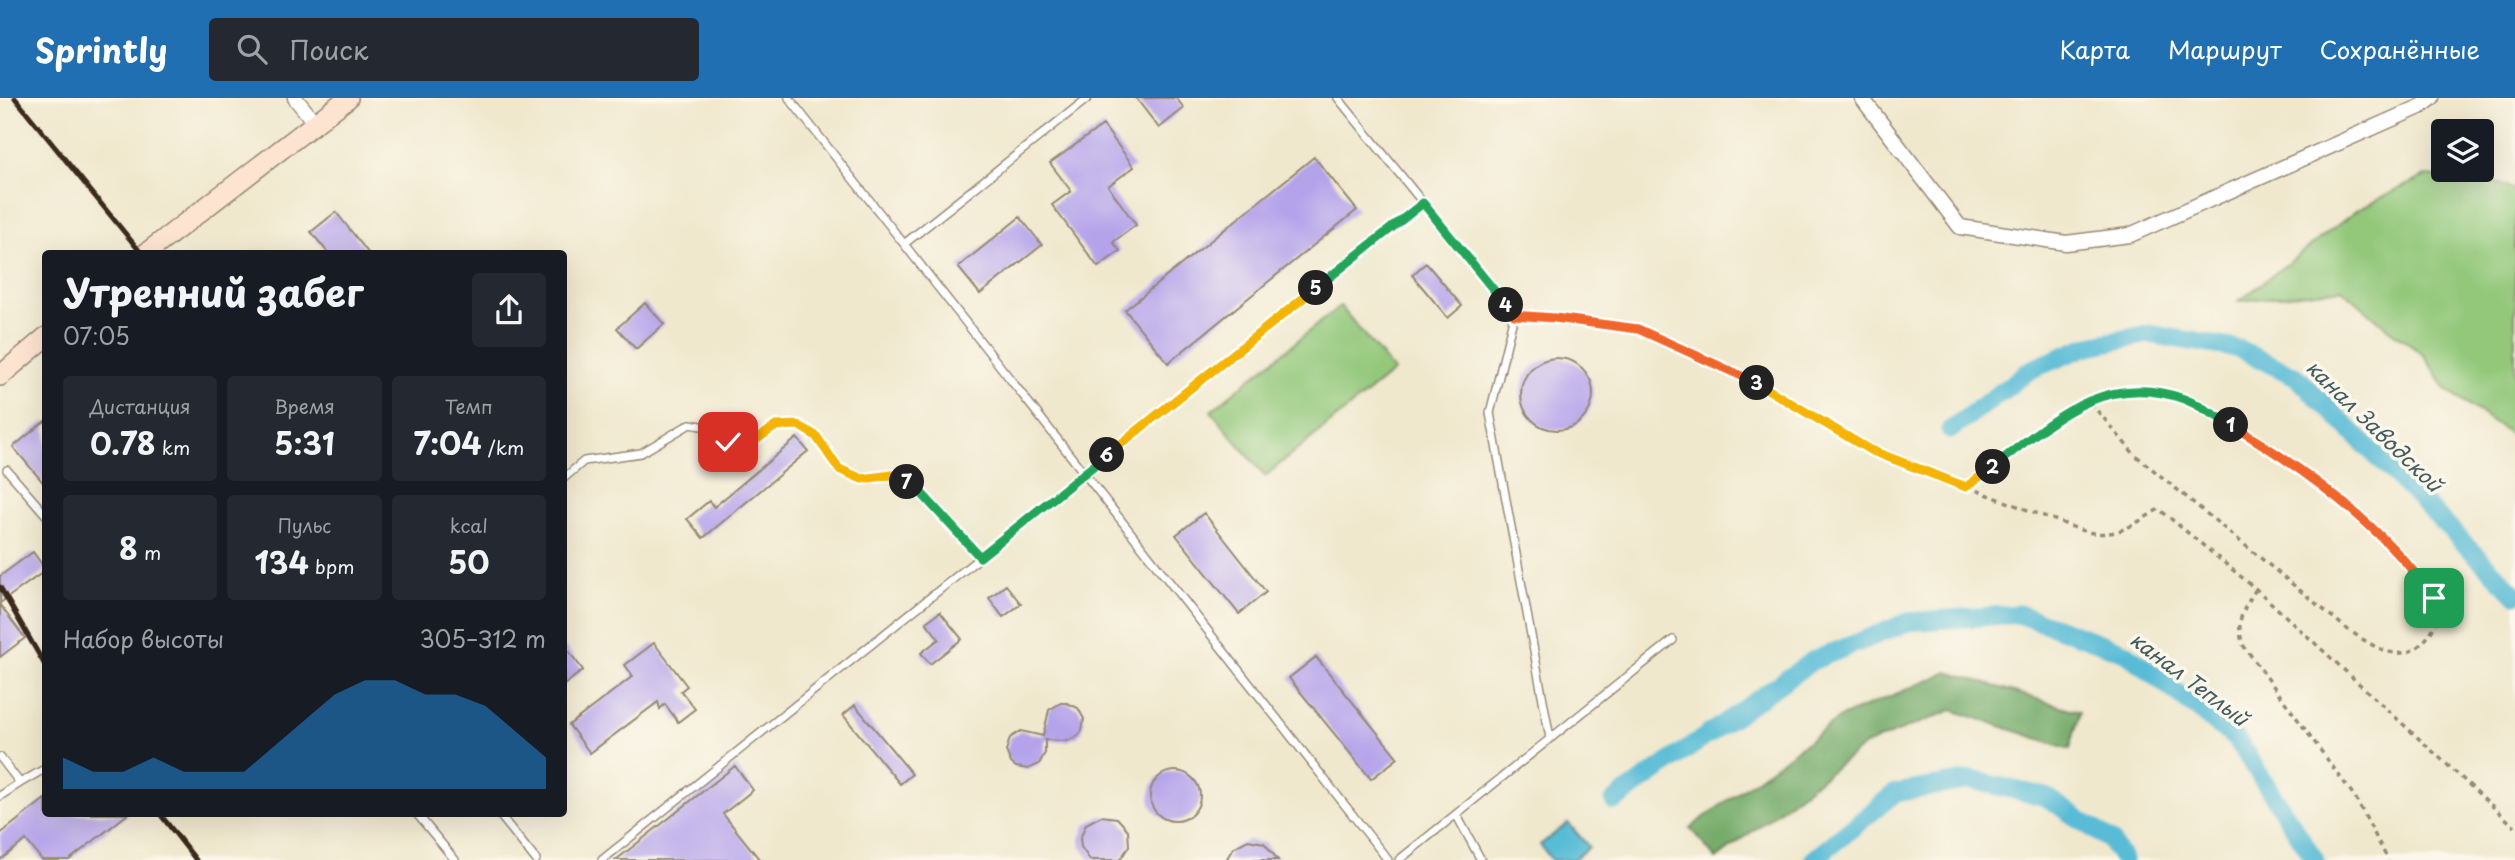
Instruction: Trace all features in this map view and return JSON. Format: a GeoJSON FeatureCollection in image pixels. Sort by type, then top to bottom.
{"type":"FeatureCollection","features":[{"type":"Feature","properties":{"kind":"main road"},"geometry":{"type":"LineString","coordinates":[[150,250],[348,98]]}},
{"type":"Feature","properties":{"kind":"main road"},"geometry":{"type":"LineString","coordinates":[[0,376],[42,340]]}},
{"type":"Feature","properties":{"kind":"street"},"geometry":{"type":"LineString","coordinates":[[295,98],[316,124]]}},
{"type":"Feature","properties":{"kind":"street"},"geometry":{"type":"LineString","coordinates":[[1862,98],[1960,227],[2066,243],[2130,235],[2422,106],[2432,98]]}},
{"type":"Feature","properties":{"kind":"lane"},"geometry":{"type":"LineString","coordinates":[[789,98],[1388,860]]}},
{"type":"Feature","properties":{"kind":"lane"},"geometry":{"type":"LineString","coordinates":[[904,244],[1087,98]]}},
{"type":"Feature","properties":{"kind":"lane"},"geometry":{"type":"LineString","coordinates":[[1338,98],[1514,315],[1490,413],[1550,738]]}},
{"type":"Feature","properties":{"kind":"lane"},"geometry":{"type":"LineString","coordinates":[[602,860],[1423,203]]}},
{"type":"Feature","properties":{"kind":"lane"},"geometry":{"type":"LineString","coordinates":[[567,475],[583,461],[640,453],[690,424],[707,427],[728,442],[757,439],[776,426],[798,425],[816,436],[839,469],[862,479],[892,475],[914,485],[980,557]]}},
{"type":"Feature","properties":{"kind":"lane"},"geometry":{"type":"LineString","coordinates":[[7,470],[42,510]]}},
{"type":"Feature","properties":{"kind":"lane"},"geometry":{"type":"LineString","coordinates":[[1399,860],[1673,640]]}},
{"type":"Feature","properties":{"kind":"lane"},"geometry":{"type":"LineString","coordinates":[[0,757],[20,783]]}},
{"type":"Feature","properties":{"kind":"lane"},"geometry":{"type":"LineString","coordinates":[[0,796],[42,770]]}},
{"type":"Feature","properties":{"kind":"lane"},"geometry":{"type":"LineString","coordinates":[[1456,814],[1482,860]]}},
{"type":"Feature","properties":{"kind":"lane"},"geometry":{"type":"LineString","coordinates":[[419,817],[454,860]]}},
{"type":"Feature","properties":{"kind":"lane"},"geometry":{"type":"LineString","coordinates":[[501,817],[536,860]]}},
{"type":"Feature","properties":{"kind":"path"},"geometry":{"type":"LineString","coordinates":[[1514,315],[1638,329],[1744,376],[1870,450],[2086,532],[2105,536],[2122,530],[2159,509],[2256,589],[2515,827]]}},
{"type":"Feature","properties":{"kind":"path"},"geometry":{"type":"LineString","coordinates":[[1966,487],[2069,409],[2089,401],[2123,391],[2184,399],[2234,426],[2327,488],[2397,555],[2434,598],[2438,613],[2435,628],[2424,642],[2410,651],[2395,655],[2380,650],[2347,629],[2134,454],[2089,401]]}},
{"type":"Feature","properties":{"kind":"path"},"geometry":{"type":"LineString","coordinates":[[2256,589],[2241,614],[2238,629],[2243,645],[2355,797],[2388,860]]}},
{"type":"Feature","properties":{"kind":"green space"},"geometry":{"type":"Polygon","coordinates":[[[2425,176],[2431,176],[2431,182],[2493,182],[2515,190],[2515,437],[2445,388],[2425,356],[2342,289],[2239,301],[2357,210],[2425,176]]]}},
{"type":"Feature","properties":{"kind":"green space"},"geometry":{"type":"Polygon","coordinates":[[[1340,306],[1394,371],[1265,476],[1211,411],[1340,306]]]}},
{"type":"Feature","properties":{"kind":"green space"},"geometry":{"type":"Polygon","coordinates":[[[1948,672],[2080,712],[2070,749],[1952,710],[1865,745],[1716,859],[1690,828],[1841,717],[1948,672]]]}},
{"type":"Feature","properties":{"kind":"water"},"geometry":{"type":"Polygon","coordinates":[[[1568,823],[1589,847],[1573,860],[1552,860],[1540,845],[1568,823]]]}},
{"type":"Feature","properties":{"kind":"building"},"geometry":{"type":"Polygon","coordinates":[[[1136,98],[1176,98],[1184,108],[1159,128],[1136,98]]]}},
{"type":"Feature","properties":{"kind":"building"},"geometry":{"type":"Polygon","coordinates":[[[1103,125],[1134,167],[1108,186],[1136,225],[1113,242],[1120,251],[1098,267],[1052,205],[1071,191],[1050,163],[1103,125]]]}},
{"type":"Feature","properties":{"kind":"building"},"geometry":{"type":"Polygon","coordinates":[[[1314,157],[1357,210],[1168,363],[1125,310],[1314,157]]]}},
{"type":"Feature","properties":{"kind":"building"},"geometry":{"type":"Polygon","coordinates":[[[336,212],[366,250],[326,250],[311,232],[336,212]]]}},
{"type":"Feature","properties":{"kind":"building"},"geometry":{"type":"Polygon","coordinates":[[[1020,217],[1042,245],[980,294],[958,267],[1020,217]]]}},
{"type":"Feature","properties":{"kind":"building"},"geometry":{"type":"Polygon","coordinates":[[[1426,263],[1462,306],[1448,318],[1412,275],[1426,263]]]}},
{"type":"Feature","properties":{"kind":"building"},"geometry":{"type":"Polygon","coordinates":[[[645,303],[664,324],[636,349],[617,328],[645,303]]]}},
{"type":"Feature","properties":{"kind":"building"},"geometry":{"type":"Polygon","coordinates":[[[1557,358],[1577,364],[1587,374],[1593,394],[1587,414],[1577,424],[1557,430],[1537,424],[1527,414],[1521,394],[1527,374],[1537,364],[1557,358]]]}},
{"type":"Feature","properties":{"kind":"building"},"geometry":{"type":"Polygon","coordinates":[[[42,423],[42,481],[13,447],[42,423]]]}},
{"type":"Feature","properties":{"kind":"building"},"geometry":{"type":"Polygon","coordinates":[[[797,438],[808,451],[703,538],[687,519],[709,501],[714,507],[797,438]]]}},
{"type":"Feature","properties":{"kind":"building"},"geometry":{"type":"Polygon","coordinates":[[[1204,513],[1266,592],[1239,614],[1176,535],[1204,513]]]}},
{"type":"Feature","properties":{"kind":"building"},"geometry":{"type":"Polygon","coordinates":[[[33,552],[42,564],[42,573],[0,603],[0,576],[33,552]]]}},
{"type":"Feature","properties":{"kind":"building"},"geometry":{"type":"Polygon","coordinates":[[[1006,585],[1021,604],[1003,617],[989,598],[1006,585]]]}},
{"type":"Feature","properties":{"kind":"building"},"geometry":{"type":"Polygon","coordinates":[[[0,605],[25,638],[0,657],[0,605]]]}},
{"type":"Feature","properties":{"kind":"building"},"geometry":{"type":"Polygon","coordinates":[[[940,612],[962,639],[930,664],[921,653],[939,639],[926,622],[940,612]]]}},
{"type":"Feature","properties":{"kind":"building"},"geometry":{"type":"Polygon","coordinates":[[[654,643],[687,686],[681,691],[695,709],[678,722],[665,704],[660,709],[658,702],[590,753],[569,725],[633,676],[625,665],[654,643]]]}},
{"type":"Feature","properties":{"kind":"building"},"geometry":{"type":"Polygon","coordinates":[[[567,649],[583,670],[567,683],[567,649]]]}},
{"type":"Feature","properties":{"kind":"building"},"geometry":{"type":"Polygon","coordinates":[[[1316,657],[1398,758],[1371,779],[1289,678],[1316,657]]]}},
{"type":"Feature","properties":{"kind":"building"},"geometry":{"type":"Polygon","coordinates":[[[1061,703],[1078,708],[1084,719],[1082,731],[1067,741],[1045,740],[1045,753],[1039,764],[1028,769],[1016,767],[1011,763],[1006,751],[1010,738],[1021,731],[1043,736],[1049,710],[1061,703]]]}},
{"type":"Feature","properties":{"kind":"building"},"geometry":{"type":"Polygon","coordinates":[[[855,705],[912,774],[900,784],[843,715],[855,705]]]}},
{"type":"Feature","properties":{"kind":"building"},"geometry":{"type":"Polygon","coordinates":[[[735,766],[753,790],[723,814],[760,860],[616,860],[735,766]]]}},
{"type":"Feature","properties":{"kind":"building"},"geometry":{"type":"Polygon","coordinates":[[[1175,771],[1192,779],[1200,796],[1192,813],[1175,821],[1158,813],[1150,796],[1158,779],[1175,771]]]}},
{"type":"Feature","properties":{"kind":"building"},"geometry":{"type":"Polygon","coordinates":[[[42,801],[42,817],[124,817],[69,860],[42,860],[26,840],[0,860],[0,834],[42,801]]]}},
{"type":"Feature","properties":{"kind":"building"},"geometry":{"type":"Polygon","coordinates":[[[1101,816],[1117,818],[1128,830],[1129,846],[1120,860],[1090,860],[1081,847],[1080,839],[1086,824],[1101,816]]]}},
{"type":"Feature","properties":{"kind":"building"},"geometry":{"type":"Polygon","coordinates":[[[1248,840],[1264,843],[1278,860],[1226,860],[1233,848],[1248,840]]]}},
{"type":"Feature","properties":{"kind":"waterway","name":"канал Заводской"},"geometry":{"type":"LineString","coordinates":[[1950,430],[2030,370],[2085,347],[2149,334],[2239,349],[2297,377],[2515,594]]}},
{"type":"Feature","properties":{"kind":"waterway","name":"канал Теплый"},"geometry":{"type":"LineString","coordinates":[[1614,801],[1812,661],[1908,622],[2019,614],[2125,652],[2237,740],[2315,860]]}},
{"type":"Feature","properties":{"kind":"waterway","name":"канал Теплый"},"geometry":{"type":"LineString","coordinates":[[1813,860],[1895,793],[1971,780],[2046,797],[2110,840],[2123,860]]}},
{"type":"Feature","properties":{"kind":"railway"},"geometry":{"type":"LineString","coordinates":[[15,98],[139,250]]}},
{"type":"Feature","properties":{"kind":"railway"},"geometry":{"type":"LineString","coordinates":[[0,587],[42,660]]}},
{"type":"Feature","properties":{"kind":"railway"},"geometry":{"type":"LineString","coordinates":[[162,817],[196,860]]}},
{"type":"Feature","properties":{"kind":"route"},"geometry":{"type":"LineString","coordinates":[[728,442],[757,439],[776,426],[798,425],[816,436],[839,469],[862,479],[892,475],[914,485],[980,557],[1423,203],[1514,315],[1638,329],[1744,376],[1870,450],[1966,487],[2069,409],[2098,397],[2123,391],[2184,399],[2234,426],[2327,488],[2397,555],[2434,598]]}}]}
